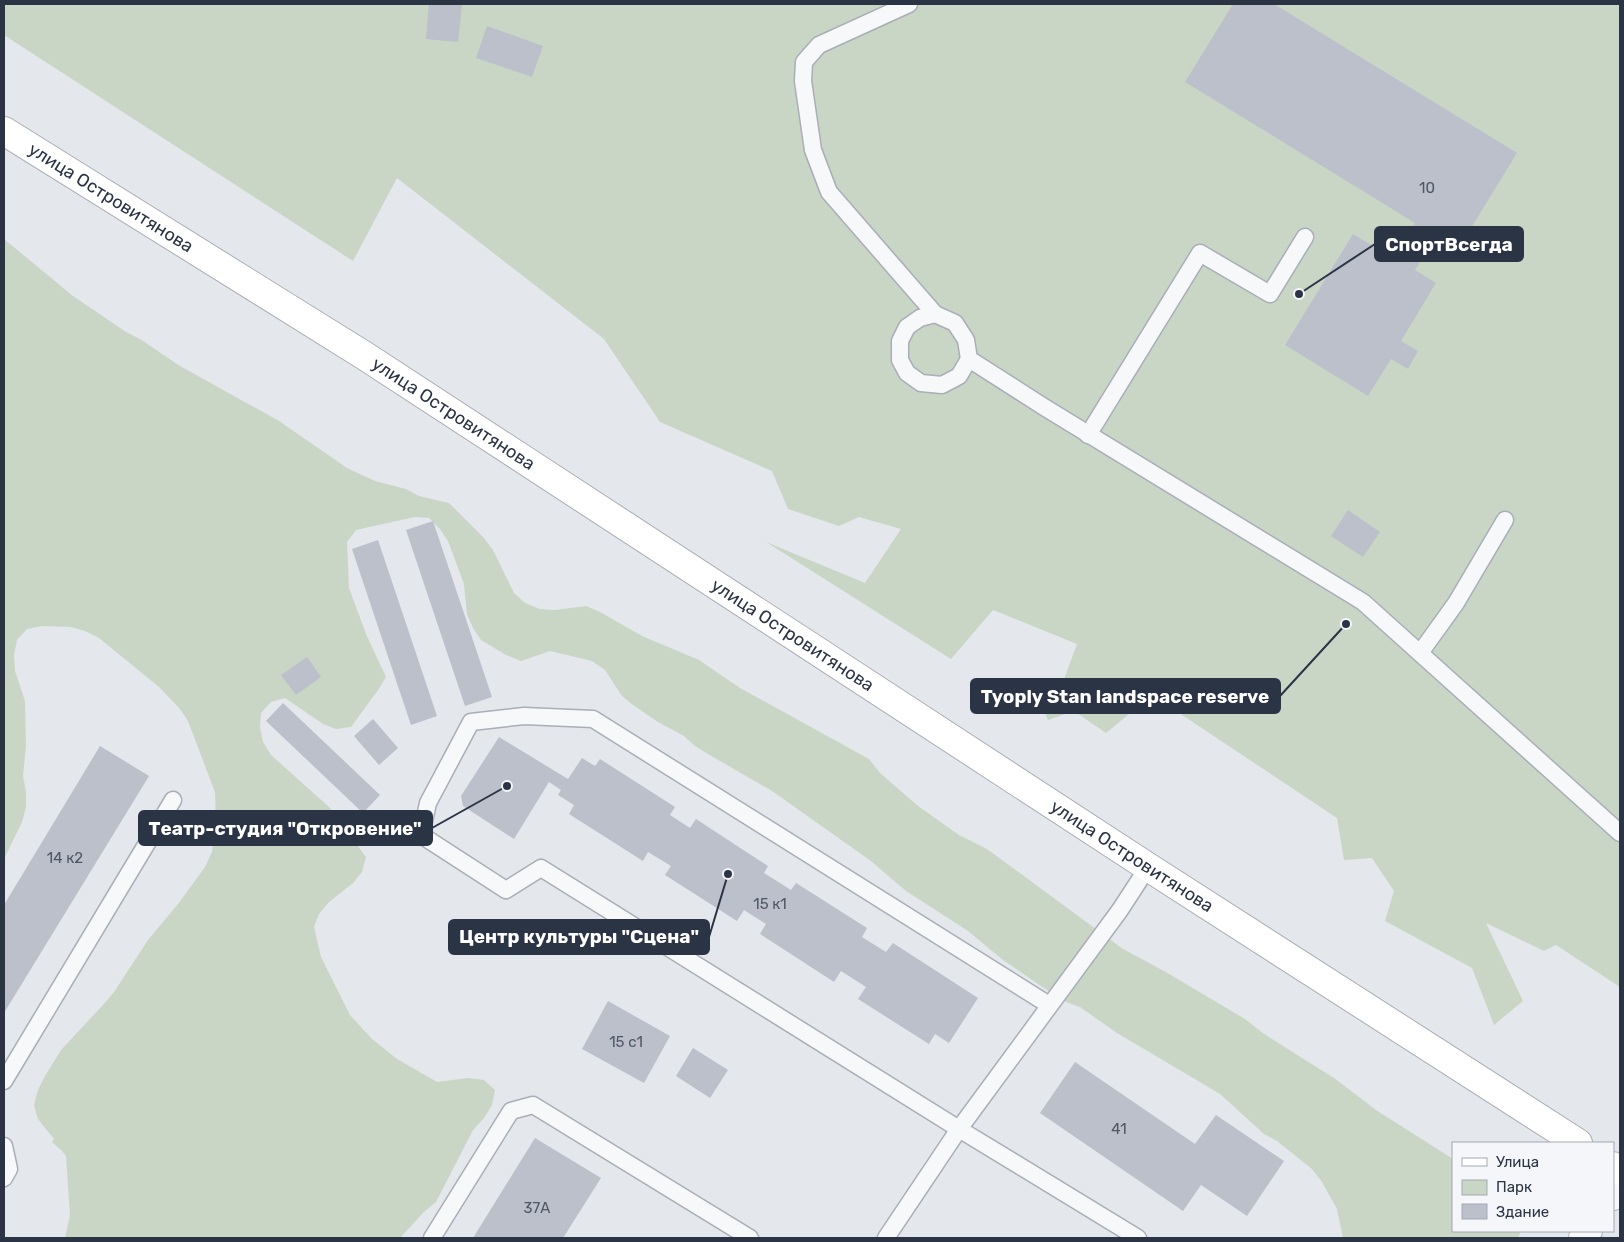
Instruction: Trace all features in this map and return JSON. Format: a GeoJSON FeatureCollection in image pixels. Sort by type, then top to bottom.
{"type":"FeatureCollection","features":[{"type":"Feature","properties":{"kind":"main road","name":"улица Островитянова"},"geometry":{"type":"LineString","coordinates":[[4,131],[365,356],[1148,866],[1576,1142]]}},
{"type":"Feature","properties":{"kind":"lane"},"geometry":{"type":"LineString","coordinates":[[909,4],[819,45],[804,62],[803,81],[813,150],[829,192],[935,314],[955,323],[966,340],[969,359],[959,376],[942,385],[921,383],[908,373],[900,360],[900,342],[907,327],[920,318],[935,314]]}},
{"type":"Feature","properties":{"kind":"lane"},"geometry":{"type":"LineString","coordinates":[[1088,435],[1200,253],[1270,294],[1305,237]]}},
{"type":"Feature","properties":{"kind":"lane"},"geometry":{"type":"LineString","coordinates":[[969,359],[1088,435],[1363,602],[1620,833]]}},
{"type":"Feature","properties":{"kind":"lane"},"geometry":{"type":"LineString","coordinates":[[1420,653],[1456,604],[1506,520]]}},
{"type":"Feature","properties":{"kind":"lane"},"geometry":{"type":"LineString","coordinates":[[1049,1005],[593,719],[524,716],[471,722],[428,803],[420,835],[506,890],[541,868],[959,1130],[1138,1238]]}},
{"type":"Feature","properties":{"kind":"lane"},"geometry":{"type":"LineString","coordinates":[[4,1081],[173,800]]}},
{"type":"Feature","properties":{"kind":"lane"},"geometry":{"type":"LineString","coordinates":[[886,1238],[959,1130],[1120,910],[1148,866]]}},
{"type":"Feature","properties":{"kind":"lane"},"geometry":{"type":"LineString","coordinates":[[432,1238],[511,1111],[533,1106],[750,1238]]}},
{"type":"Feature","properties":{"kind":"lane"},"geometry":{"type":"LineString","coordinates":[[4,1146],[9,1170],[4,1178]]}},
{"type":"Feature","properties":{"kind":"green space"},"geometry":{"type":"Polygon","coordinates":[[[4,4],[1620,4],[1620,987],[1556,945],[1544,951],[1486,923],[1523,1001],[1494,1025],[1472,968],[1385,921],[1394,891],[1372,858],[1344,860],[1337,818],[1152,695],[1106,733],[1074,711],[1048,720],[1033,685],[1062,685],[1077,644],[993,610],[951,659],[766,542],[865,583],[901,529],[859,517],[839,526],[788,509],[772,471],[660,422],[604,339],[397,178],[353,261],[4,35],[4,4]]]}},
{"type":"Feature","properties":{"kind":"green space"},"geometry":{"type":"Polygon","coordinates":[[[4,239],[73,296],[126,332],[140,339],[180,366],[279,421],[347,468],[375,481],[406,489],[419,496],[449,503],[483,537],[493,550],[514,593],[525,603],[540,609],[555,610],[586,606],[600,612],[642,636],[699,660],[740,688],[869,759],[880,773],[918,806],[959,835],[987,849],[1123,949],[1245,1019],[1264,1034],[1334,1078],[1376,1110],[1452,1158],[1452,1232],[1521,1232],[1518,1238],[1343,1238],[1337,1209],[1322,1182],[1312,1169],[1277,1141],[1264,1134],[1220,1094],[1117,1033],[1080,1007],[1066,1002],[1041,986],[1003,960],[968,931],[906,891],[871,861],[772,791],[695,746],[684,736],[658,722],[633,705],[622,696],[605,670],[592,661],[550,651],[521,661],[506,655],[481,640],[467,614],[464,584],[448,541],[429,518],[415,517],[356,530],[347,542],[349,588],[366,634],[386,677],[351,727],[336,729],[323,724],[285,698],[271,702],[261,713],[260,727],[263,742],[271,755],[329,807],[366,857],[362,872],[353,883],[329,902],[319,914],[314,927],[321,957],[350,1015],[372,1039],[397,1059],[437,1082],[468,1078],[484,1080],[495,1090],[492,1105],[473,1130],[436,1202],[400,1238],[65,1238],[70,1215],[66,1156],[52,1142],[54,1139],[38,1119],[34,1105],[38,1090],[61,1050],[114,992],[148,940],[205,867],[212,852],[216,822],[215,792],[188,721],[180,709],[159,687],[99,638],[85,631],[71,627],[42,626],[27,629],[17,640],[14,655],[15,671],[25,701],[26,746],[23,776],[26,807],[22,822],[4,859],[4,239]]]}},
{"type":"Feature","properties":{"kind":"building"},"geometry":{"type":"Polygon","coordinates":[[[429,4],[462,4],[458,42],[426,39],[429,4]]]}},
{"type":"Feature","properties":{"kind":"building"},"geometry":{"type":"Polygon","coordinates":[[[1233,4],[1274,4],[1517,153],[1458,249],[1436,236],[1415,270],[1436,283],[1401,341],[1418,351],[1408,369],[1391,359],[1368,396],[1285,345],[1353,234],[1393,258],[1415,223],[1185,82],[1233,4]]]}},
{"type":"Feature","properties":{"kind":"building"},"geometry":{"type":"Polygon","coordinates":[[[487,26],[543,46],[532,77],[476,58],[487,26]]]}},
{"type":"Feature","properties":{"kind":"building"},"geometry":{"type":"Polygon","coordinates":[[[1348,510],[1380,532],[1363,557],[1331,536],[1348,510]]]}},
{"type":"Feature","properties":{"kind":"building"},"geometry":{"type":"Polygon","coordinates":[[[433,521],[492,697],[465,706],[406,530],[433,521]]]}},
{"type":"Feature","properties":{"kind":"building"},"geometry":{"type":"Polygon","coordinates":[[[378,540],[437,716],[411,725],[352,549],[378,540]]]}},
{"type":"Feature","properties":{"kind":"building"},"geometry":{"type":"Polygon","coordinates":[[[307,657],[321,677],[296,695],[281,675],[307,657]]]}},
{"type":"Feature","properties":{"kind":"building"},"geometry":{"type":"Polygon","coordinates":[[[283,703],[380,795],[363,813],[266,721],[283,703]]]}},
{"type":"Feature","properties":{"kind":"building"},"geometry":{"type":"Polygon","coordinates":[[[373,719],[398,748],[379,765],[354,736],[373,719]]]}},
{"type":"Feature","properties":{"kind":"building"},"geometry":{"type":"Polygon","coordinates":[[[499,737],[568,779],[582,758],[595,766],[600,759],[675,807],[670,815],[690,828],[696,819],[768,866],[764,873],[791,890],[796,883],[867,928],[862,937],[886,952],[893,943],[978,998],[949,1043],[935,1034],[929,1044],[858,999],[866,987],[841,971],[834,982],[760,934],[766,924],[744,910],[737,921],[665,875],[671,866],[648,852],[643,861],[569,814],[574,805],[558,795],[561,790],[549,782],[514,839],[463,806],[461,796],[499,737]]]}},
{"type":"Feature","properties":{"kind":"building"},"geometry":{"type":"Polygon","coordinates":[[[100,746],[149,776],[4,1013],[4,905],[100,746]]]}},
{"type":"Feature","properties":{"kind":"building"},"geometry":{"type":"Polygon","coordinates":[[[608,1001],[670,1036],[644,1083],[582,1049],[608,1001]]]}},
{"type":"Feature","properties":{"kind":"building"},"geometry":{"type":"Polygon","coordinates":[[[693,1048],[728,1070],[710,1098],[676,1076],[693,1048]]]}},
{"type":"Feature","properties":{"kind":"building"},"geometry":{"type":"Polygon","coordinates":[[[1075,1062],[1195,1144],[1216,1115],[1284,1161],[1247,1216],[1201,1185],[1183,1211],[1040,1113],[1075,1062]]]}},
{"type":"Feature","properties":{"kind":"building"},"geometry":{"type":"Polygon","coordinates":[[[535,1138],[601,1178],[563,1238],[473,1238],[535,1138]]]}},
{"type":"Feature","properties":{"kind":"place","name":"СпортВсегда"},"geometry":{"type":"Point","coordinates":[1299,294]}},
{"type":"Feature","properties":{"kind":"place","name":"Tyoply Stan landspace reserve"},"geometry":{"type":"Point","coordinates":[1346,624]}},
{"type":"Feature","properties":{"kind":"place","name":"Театр-студия \"Откровение\""},"geometry":{"type":"Point","coordinates":[507,786]}},
{"type":"Feature","properties":{"kind":"place","name":"Центр культуры \"Сцена\""},"geometry":{"type":"Point","coordinates":[728,874]}}]}
